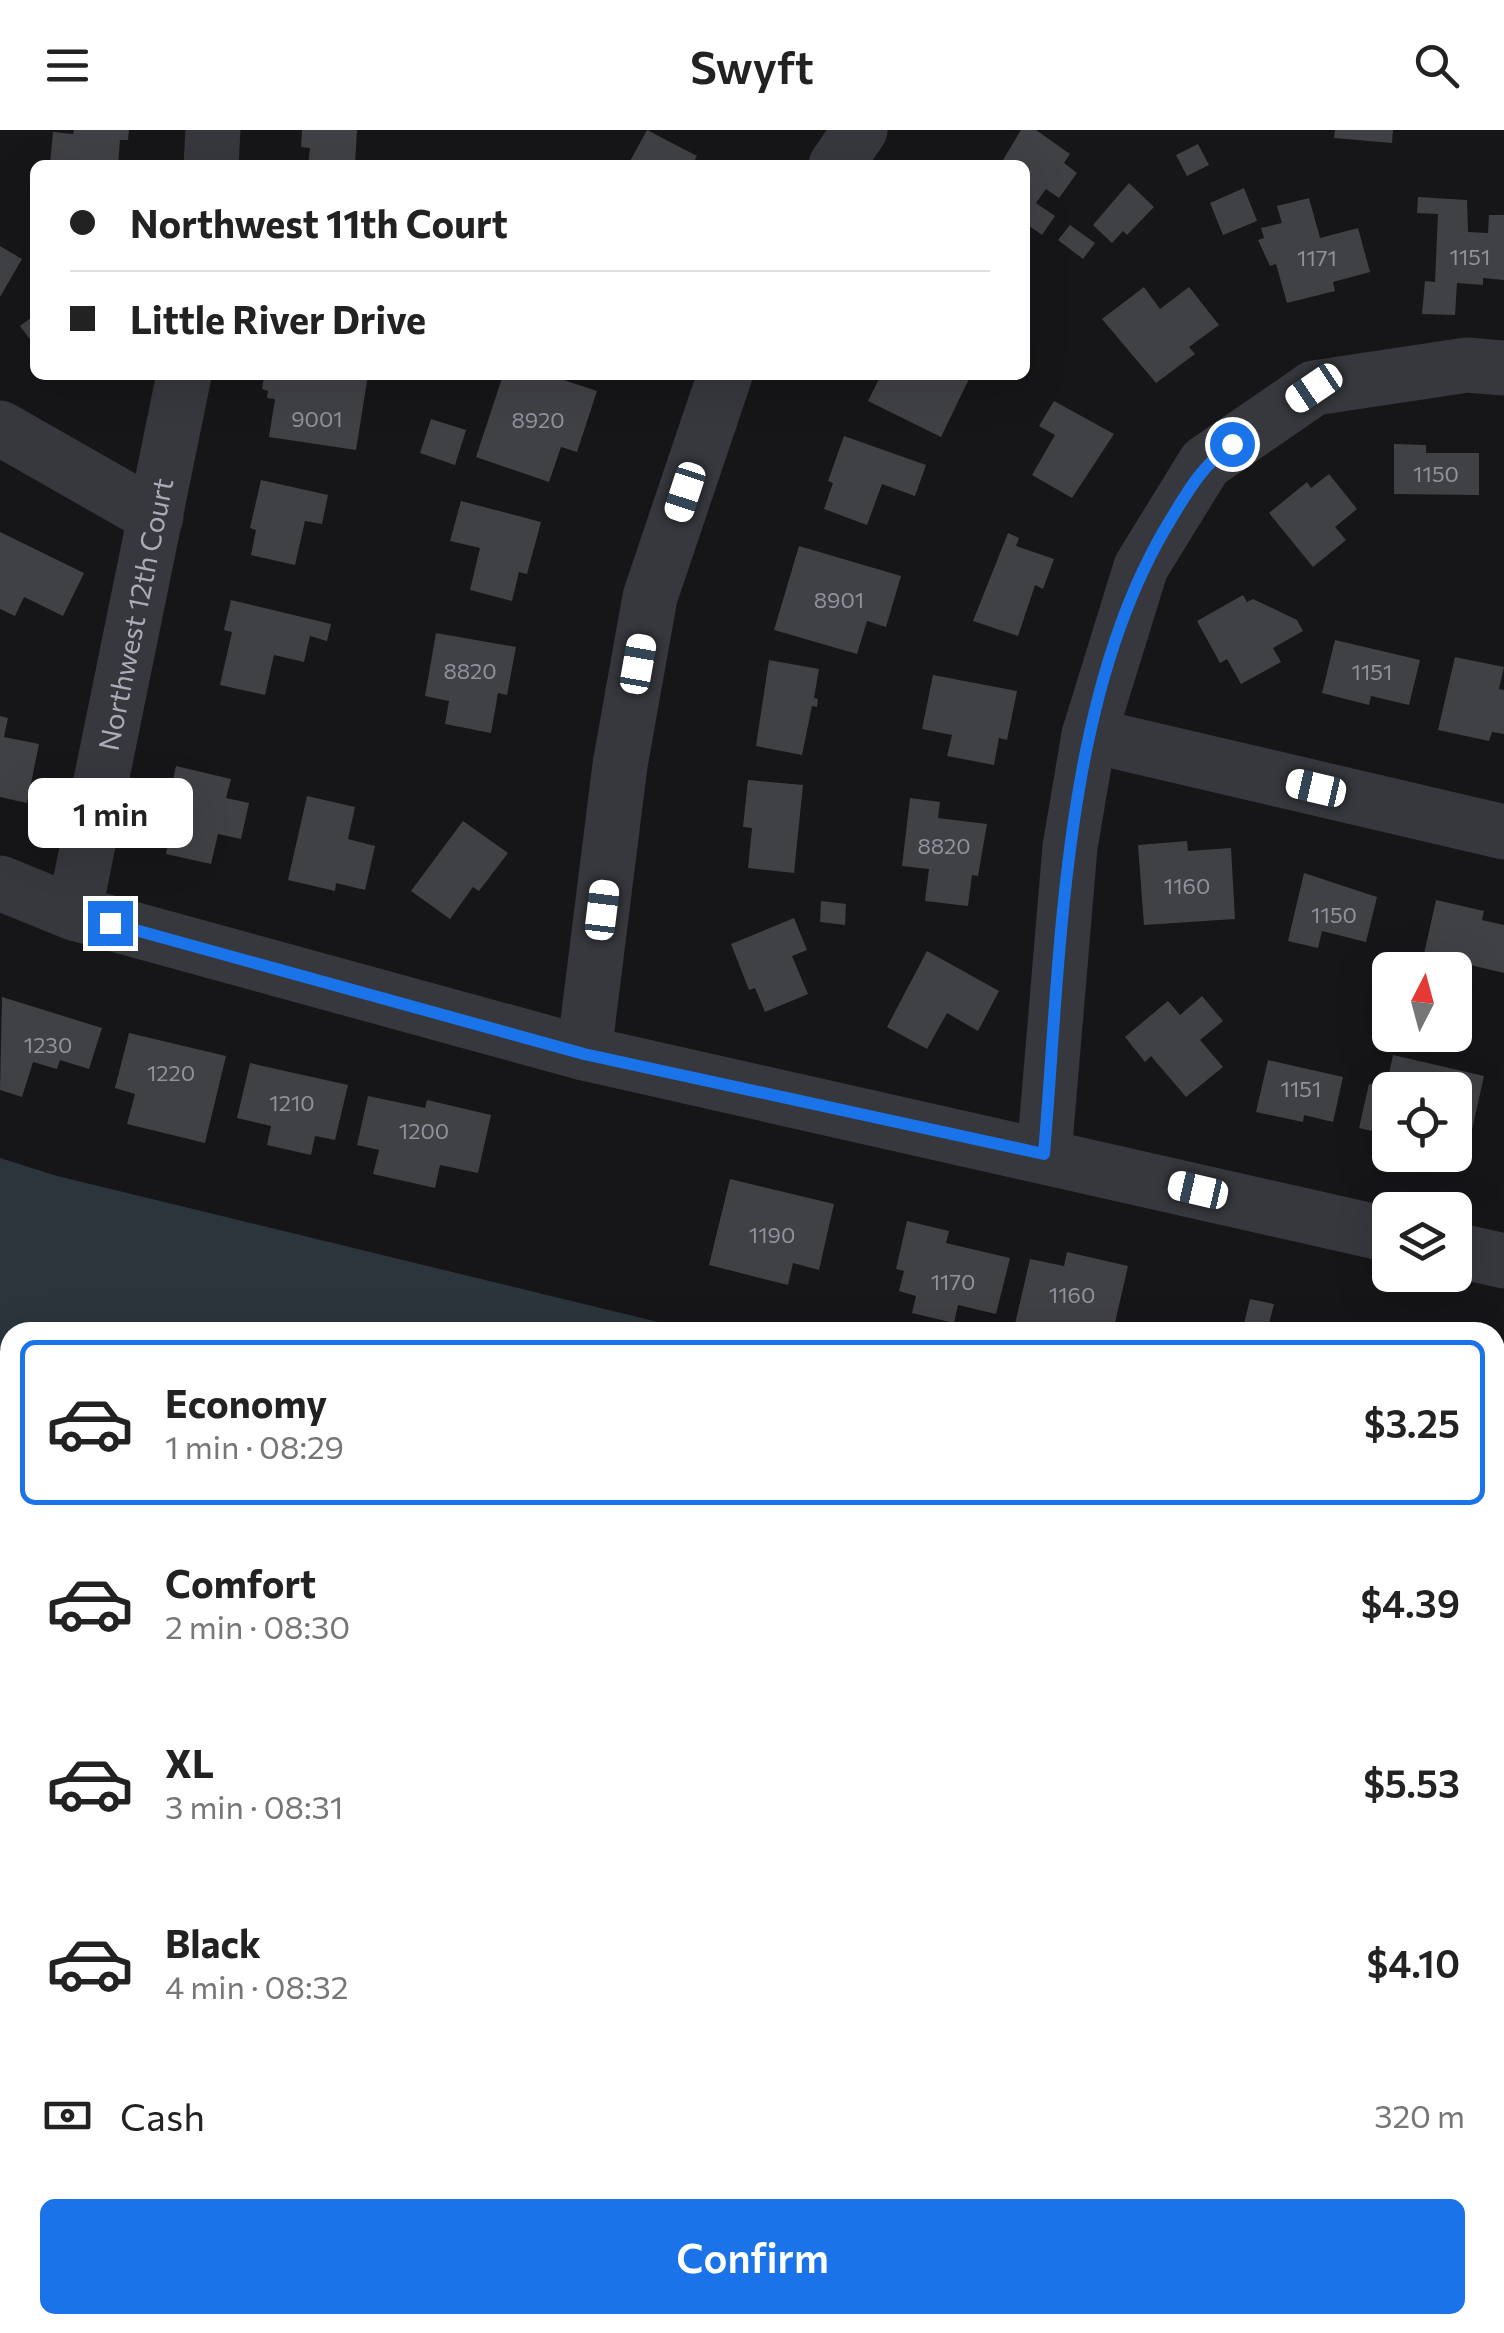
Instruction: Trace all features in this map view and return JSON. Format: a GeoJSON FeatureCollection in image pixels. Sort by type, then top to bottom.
{"type":"FeatureCollection","features":[{"type":"Feature","properties":{"kind":"street"},"geometry":{"type":"LineString","coordinates":[[211,160],[213,130]]}},
{"type":"Feature","properties":{"kind":"street"},"geometry":{"type":"LineString","coordinates":[[839,160],[860,130]]}},
{"type":"Feature","properties":{"kind":"street"},"geometry":{"type":"LineString","coordinates":[[1044,1154],[1070,847],[1090,736],[1141,568],[1205,463],[1314,388],[1468,365],[1504,368]]}},
{"type":"Feature","properties":{"kind":"street","name":"Northwest 12th Court"},"geometry":{"type":"LineString","coordinates":[[74,913],[183,380]]}},
{"type":"Feature","properties":{"kind":"street"},"geometry":{"type":"LineString","coordinates":[[584,1054],[620,766],[650,597],[723,380]]}},
{"type":"Feature","properties":{"kind":"street"},"geometry":{"type":"LineString","coordinates":[[0,428],[156,516]]}},
{"type":"Feature","properties":{"kind":"street"},"geometry":{"type":"LineString","coordinates":[[1090,736],[1504,832]]}},
{"type":"Feature","properties":{"kind":"street"},"geometry":{"type":"LineString","coordinates":[[0,884],[74,913],[584,1054],[1044,1154],[1372,1231]]}},
{"type":"Feature","properties":{"kind":"street"},"geometry":{"type":"LineString","coordinates":[[1472,1254],[1504,1261]]}},
{"type":"Feature","properties":{"kind":"shaded area"},"geometry":{"type":"Polygon","coordinates":[[[0,1158],[57,1176],[658,1322],[0,1322],[0,1158]]]}},
{"type":"Feature","properties":{"kind":"building"},"geometry":{"type":"Polygon","coordinates":[[[74,130],[129,130],[128,140],[120,140],[118,160],[50,160],[53,132],[73,134],[74,130]]]}},
{"type":"Feature","properties":{"kind":"building"},"geometry":{"type":"Polygon","coordinates":[[[302,130],[357,130],[355,160],[309,160],[310,148],[301,147],[302,130]]]}},
{"type":"Feature","properties":{"kind":"building"},"geometry":{"type":"Polygon","coordinates":[[[647,130],[697,156],[695,160],[631,160],[647,130]]]}},
{"type":"Feature","properties":{"kind":"building"},"geometry":{"type":"Polygon","coordinates":[[[1021,130],[1036,130],[1070,154],[1064,163],[1077,173],[1059,198],[1046,189],[1036,203],[1055,216],[1042,235],[1030,227],[1030,160],[1003,160],[1021,130]]]}},
{"type":"Feature","properties":{"kind":"building"},"geometry":{"type":"Polygon","coordinates":[[[1335,130],[1393,130],[1392,143],[1334,138],[1335,130]]]}},
{"type":"Feature","properties":{"kind":"building"},"geometry":{"type":"Polygon","coordinates":[[[1198,144],[1209,165],[1187,176],[1176,155],[1198,144]]]}},
{"type":"Feature","properties":{"kind":"building"},"geometry":{"type":"Polygon","coordinates":[[[1129,183],[1154,207],[1127,235],[1123,231],[1112,243],[1093,225],[1129,183]]]}},
{"type":"Feature","properties":{"kind":"building"},"geometry":{"type":"Polygon","coordinates":[[[1244,188],[1257,221],[1223,235],[1210,203],[1244,188]]]}},
{"type":"Feature","properties":{"kind":"building"},"geometry":{"type":"Polygon","coordinates":[[[1418,197],[1467,200],[1468,232],[1488,233],[1489,215],[1504,215],[1504,280],[1483,278],[1483,285],[1457,283],[1455,315],[1422,314],[1425,281],[1435,282],[1438,214],[1417,213],[1418,197]]]}},
{"type":"Feature","properties":{"kind":"building"},"geometry":{"type":"Polygon","coordinates":[[[1309,198],[1320,238],[1358,228],[1370,272],[1333,282],[1335,291],[1287,303],[1276,264],[1270,266],[1258,240],[1264,238],[1261,228],[1282,223],[1277,206],[1309,198]]]}},
{"type":"Feature","properties":{"kind":"building"},"geometry":{"type":"Polygon","coordinates":[[[1070,225],[1095,243],[1083,259],[1058,240],[1070,225]]]}},
{"type":"Feature","properties":{"kind":"building"},"geometry":{"type":"Polygon","coordinates":[[[0,246],[22,259],[0,297],[0,246]]]}},
{"type":"Feature","properties":{"kind":"building"},"geometry":{"type":"Polygon","coordinates":[[[1144,287],[1160,309],[1189,287],[1219,325],[1189,347],[1195,354],[1156,383],[1102,319],[1144,287]]]}},
{"type":"Feature","properties":{"kind":"building"},"geometry":{"type":"Polygon","coordinates":[[[30,319],[30,339],[20,326],[30,319]]]}},
{"type":"Feature","properties":{"kind":"building"},"geometry":{"type":"Polygon","coordinates":[[[263,380],[367,380],[356,450],[269,437],[275,399],[267,398],[268,391],[262,389],[263,380]]]}},
{"type":"Feature","properties":{"kind":"building"},"geometry":{"type":"Polygon","coordinates":[[[501,380],[563,380],[597,391],[577,452],[561,447],[549,482],[476,457],[501,380]]]}},
{"type":"Feature","properties":{"kind":"building"},"geometry":{"type":"Polygon","coordinates":[[[878,380],[968,380],[941,437],[868,401],[878,380]]]}},
{"type":"Feature","properties":{"kind":"building"},"geometry":{"type":"Polygon","coordinates":[[[1054,401],[1114,434],[1072,498],[1032,475],[1055,435],[1039,426],[1054,401]]]}},
{"type":"Feature","properties":{"kind":"building"},"geometry":{"type":"Polygon","coordinates":[[[431,419],[466,430],[455,465],[420,453],[431,419]]]}},
{"type":"Feature","properties":{"kind":"building"},"geometry":{"type":"Polygon","coordinates":[[[844,436],[926,465],[915,496],[882,484],[867,525],[824,509],[833,483],[828,481],[844,436]]]}},
{"type":"Feature","properties":{"kind":"building"},"geometry":{"type":"Polygon","coordinates":[[[1394,444],[1426,445],[1426,453],[1479,453],[1479,495],[1394,494],[1394,444]]]}},
{"type":"Feature","properties":{"kind":"building"},"geometry":{"type":"Polygon","coordinates":[[[1329,474],[1357,509],[1335,527],[1346,540],[1313,567],[1269,513],[1307,482],[1311,488],[1329,474]]]}},
{"type":"Feature","properties":{"kind":"building"},"geometry":{"type":"Polygon","coordinates":[[[261,480],[328,495],[322,524],[305,521],[295,565],[251,555],[256,530],[250,528],[261,480]]]}},
{"type":"Feature","properties":{"kind":"building"},"geometry":{"type":"Polygon","coordinates":[[[461,501],[541,522],[527,574],[519,572],[512,601],[470,590],[480,548],[450,541],[461,501]]]}},
{"type":"Feature","properties":{"kind":"building"},"geometry":{"type":"Polygon","coordinates":[[[0,532],[84,573],[63,616],[24,597],[15,616],[0,609],[0,532]]]}},
{"type":"Feature","properties":{"kind":"building"},"geometry":{"type":"Polygon","coordinates":[[[1008,533],[1019,538],[1016,546],[1054,559],[1043,589],[1035,585],[1018,636],[973,621],[1008,533]]]}},
{"type":"Feature","properties":{"kind":"building"},"geometry":{"type":"Polygon","coordinates":[[[799,546],[901,576],[886,627],[867,621],[857,654],[774,630],[799,546]]]}},
{"type":"Feature","properties":{"kind":"building"},"geometry":{"type":"Polygon","coordinates":[[[1243,595],[1247,602],[1253,599],[1297,620],[1303,631],[1273,648],[1281,662],[1241,684],[1227,659],[1220,663],[1197,621],[1243,595]]]}},
{"type":"Feature","properties":{"kind":"building"},"geometry":{"type":"Polygon","coordinates":[[[231,600],[331,624],[327,641],[310,636],[304,662],[274,655],[265,695],[220,685],[232,632],[224,630],[231,600]]]}},
{"type":"Feature","properties":{"kind":"building"},"geometry":{"type":"Polygon","coordinates":[[[436,633],[516,647],[507,695],[498,693],[491,733],[445,724],[449,701],[425,696],[436,633]]]}},
{"type":"Feature","properties":{"kind":"building"},"geometry":{"type":"Polygon","coordinates":[[[1335,640],[1420,660],[1409,705],[1371,696],[1369,705],[1322,693],[1335,640]]]}},
{"type":"Feature","properties":{"kind":"building"},"geometry":{"type":"Polygon","coordinates":[[[1455,657],[1504,667],[1499,689],[1504,690],[1504,734],[1492,732],[1489,741],[1438,730],[1455,657]]]}},
{"type":"Feature","properties":{"kind":"building"},"geometry":{"type":"Polygon","coordinates":[[[769,660],[819,669],[814,698],[818,699],[817,707],[812,706],[802,755],[756,746],[769,660]]]}},
{"type":"Feature","properties":{"kind":"building"},"geometry":{"type":"Polygon","coordinates":[[[933,675],[1017,691],[1007,740],[999,738],[994,765],[947,756],[952,735],[922,729],[933,675]]]}},
{"type":"Feature","properties":{"kind":"building"},"geometry":{"type":"Polygon","coordinates":[[[0,716],[8,718],[4,737],[39,744],[27,803],[0,797],[0,716]]]}},
{"type":"Feature","properties":{"kind":"building"},"geometry":{"type":"Polygon","coordinates":[[[176,766],[231,779],[226,798],[249,803],[241,839],[218,834],[211,864],[166,854],[173,816],[166,814],[176,766]]]}},
{"type":"Feature","properties":{"kind":"building"},"geometry":{"type":"Polygon","coordinates":[[[748,780],[803,785],[794,873],[748,868],[752,828],[743,827],[748,780]]]}},
{"type":"Feature","properties":{"kind":"building"},"geometry":{"type":"Polygon","coordinates":[[[307,796],[355,807],[348,839],[375,846],[365,890],[336,883],[335,891],[288,880],[307,796]]]}},
{"type":"Feature","properties":{"kind":"building"},"geometry":{"type":"Polygon","coordinates":[[[910,798],[940,802],[938,818],[987,824],[978,876],[972,875],[968,906],[925,901],[929,869],[902,866],[910,798]]]}},
{"type":"Feature","properties":{"kind":"building"},"geometry":{"type":"Polygon","coordinates":[[[463,821],[508,853],[479,891],[473,887],[450,919],[411,891],[463,821]]]}},
{"type":"Feature","properties":{"kind":"building"},"geometry":{"type":"Polygon","coordinates":[[[1187,841],[1188,851],[1231,848],[1235,919],[1144,925],[1138,845],[1187,841]]]}},
{"type":"Feature","properties":{"kind":"building"},"geometry":{"type":"Polygon","coordinates":[[[1304,873],[1377,897],[1366,942],[1322,931],[1318,948],[1288,941],[1304,873]]]}},
{"type":"Feature","properties":{"kind":"building"},"geometry":{"type":"Polygon","coordinates":[[[1436,900],[1484,911],[1482,920],[1504,925],[1504,973],[1472,965],[1472,952],[1424,952],[1436,900]]]}},
{"type":"Feature","properties":{"kind":"building"},"geometry":{"type":"Polygon","coordinates":[[[821,901],[846,904],[845,925],[820,922],[821,901]]]}},
{"type":"Feature","properties":{"kind":"building"},"geometry":{"type":"Polygon","coordinates":[[[794,918],[807,950],[792,956],[808,994],[765,1012],[755,988],[749,990],[731,944],[794,918]]]}},
{"type":"Feature","properties":{"kind":"building"},"geometry":{"type":"Polygon","coordinates":[[[927,951],[999,991],[978,1031],[947,1013],[927,1049],[887,1027],[927,951]]]}},
{"type":"Feature","properties":{"kind":"building"},"geometry":{"type":"Polygon","coordinates":[[[1202,996],[1223,1021],[1200,1040],[1223,1067],[1186,1097],[1151,1056],[1145,1062],[1125,1037],[1168,1001],[1180,1015],[1202,996]]]}},
{"type":"Feature","properties":{"kind":"building"},"geometry":{"type":"Polygon","coordinates":[[[2,997],[102,1028],[89,1069],[60,1060],[57,1069],[33,1062],[22,1097],[0,1090],[2,997]]]}},
{"type":"Feature","properties":{"kind":"building"},"geometry":{"type":"Polygon","coordinates":[[[129,1033],[226,1056],[205,1143],[127,1124],[135,1094],[115,1088],[129,1033]]]}},
{"type":"Feature","properties":{"kind":"building"},"geometry":{"type":"Polygon","coordinates":[[[1393,1055],[1467,1072],[1389,1072],[1393,1055]]]}},
{"type":"Feature","properties":{"kind":"building"},"geometry":{"type":"Polygon","coordinates":[[[1268,1060],[1343,1077],[1333,1122],[1304,1115],[1303,1122],[1256,1112],[1268,1060]]]}},
{"type":"Feature","properties":{"kind":"building"},"geometry":{"type":"Polygon","coordinates":[[[250,1063],[348,1085],[335,1140],[315,1136],[311,1155],[267,1145],[271,1126],[237,1118],[250,1063]]]}},
{"type":"Feature","properties":{"kind":"building"},"geometry":{"type":"Polygon","coordinates":[[[1472,1073],[1484,1076],[1472,1130],[1472,1073]]]}},
{"type":"Feature","properties":{"kind":"building"},"geometry":{"type":"Polygon","coordinates":[[[1369,1084],[1372,1085],[1372,1131],[1359,1128],[1369,1084]]]}},
{"type":"Feature","properties":{"kind":"building"},"geometry":{"type":"Polygon","coordinates":[[[368,1096],[425,1108],[427,1100],[491,1115],[478,1173],[440,1165],[435,1188],[373,1174],[379,1150],[357,1145],[368,1096]]]}},
{"type":"Feature","properties":{"kind":"building"},"geometry":{"type":"Polygon","coordinates":[[[730,1179],[834,1204],[819,1270],[793,1263],[788,1285],[709,1265],[730,1179]]]}},
{"type":"Feature","properties":{"kind":"building"},"geometry":{"type":"Polygon","coordinates":[[[907,1221],[949,1231],[946,1243],[1010,1258],[996,1314],[958,1305],[954,1322],[912,1313],[916,1296],[899,1291],[904,1271],[896,1269],[907,1221]]]}},
{"type":"Feature","properties":{"kind":"building"},"geometry":{"type":"Polygon","coordinates":[[[1067,1252],[1128,1266],[1115,1322],[1015,1322],[1030,1259],[1064,1266],[1067,1252]]]}},
{"type":"Feature","properties":{"kind":"building"},"geometry":{"type":"Polygon","coordinates":[[[1250,1299],[1274,1304],[1270,1322],[1244,1322],[1250,1299]]]}},
{"type":"Feature","properties":{"kind":"route"},"geometry":{"type":"LineString","coordinates":[[110,923],[584,1054],[1044,1154],[1070,847],[1090,736],[1141,568],[1205,463],[1232,444]]}}]}
